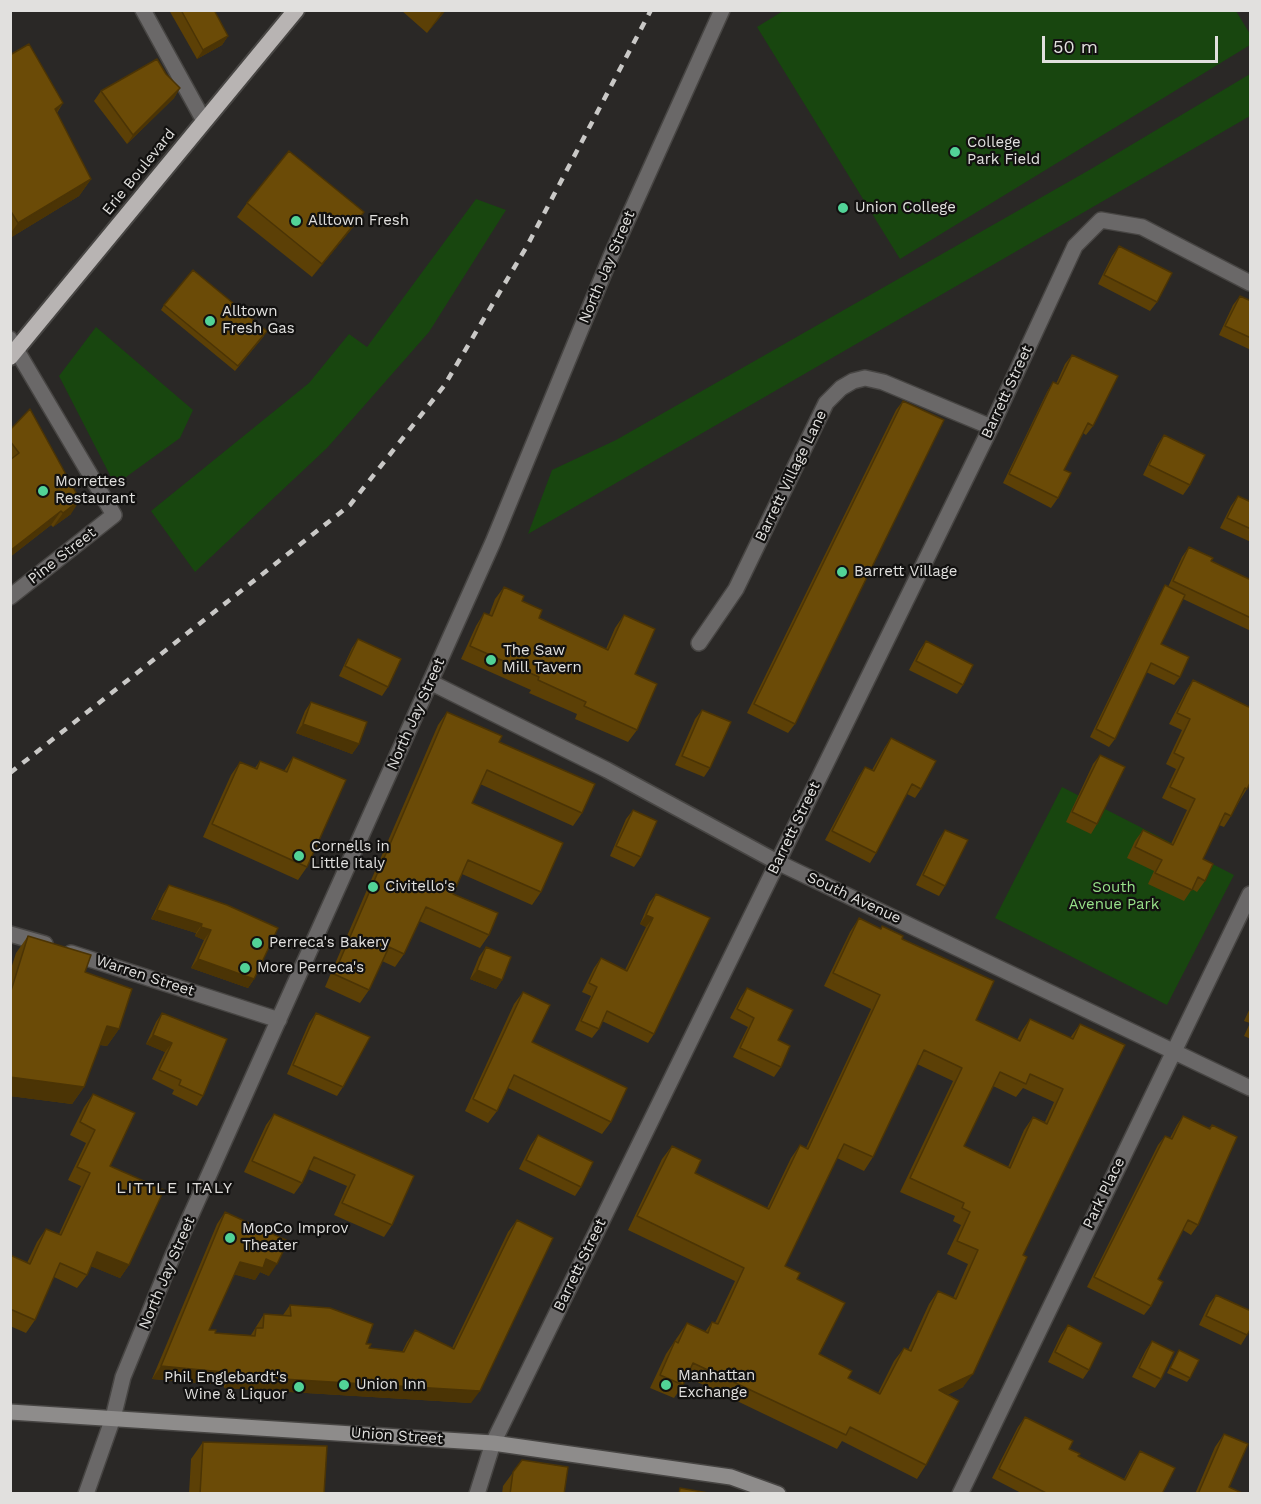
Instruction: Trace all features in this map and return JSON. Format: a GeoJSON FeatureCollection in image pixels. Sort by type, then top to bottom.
{"type":"FeatureCollection","features":[{"type":"Feature","properties":{"kind":"highway","name":"Erie Boulevard"},"geometry":{"type":"LineString","coordinates":[[13,348],[296,10]]}},
{"type":"Feature","properties":{"kind":"main road","name":"Union Street"},"geometry":{"type":"LineString","coordinates":[[10,1412],[493,1443],[731,1477],[778,1494]]}},
{"type":"Feature","properties":{"kind":"street"},"geometry":{"type":"LineString","coordinates":[[143,10],[204,121]]}},
{"type":"Feature","properties":{"kind":"street","name":"North Jay Street"},"geometry":{"type":"LineString","coordinates":[[86,1494],[113,1418],[123,1377],[173,1255],[492,542],[611,256],[722,10]]}},
{"type":"Feature","properties":{"kind":"street","name":"Barrett Street"},"geometry":{"type":"LineString","coordinates":[[477,1494],[493,1443],[991,427],[1075,246],[1101,220],[1142,227],[1251,283]]}},
{"type":"Feature","properties":{"kind":"street","name":"Pine Street"},"geometry":{"type":"LineString","coordinates":[[10,597],[114,515],[13,348]]}},
{"type":"Feature","properties":{"kind":"street","name":"Barrett Village Lane"},"geometry":{"type":"LineString","coordinates":[[699,643],[736,589],[826,403],[841,388],[853,381],[865,378],[883,382],[991,427]]}},
{"type":"Feature","properties":{"kind":"street","name":"South Avenue"},"geometry":{"type":"LineString","coordinates":[[430,682],[606,770],[777,862],[1174,1049],[1251,1088]]}},
{"type":"Feature","properties":{"kind":"street","name":"Park Place"},"geometry":{"type":"LineString","coordinates":[[960,1494],[1251,894]]}},
{"type":"Feature","properties":{"kind":"street","name":"Warren Street"},"geometry":{"type":"LineString","coordinates":[[10,934],[279,1020]]}},
{"type":"Feature","properties":{"kind":"green space","name":"College Park Field"},"geometry":{"type":"Polygon","coordinates":[[[783,11],[1236,11],[1250,34],[1250,45],[900,259],[757,27],[783,11]]]}},
{"type":"Feature","properties":{"kind":"green space"},"geometry":{"type":"Polygon","coordinates":[[[1250,74],[1250,116],[528,534],[552,470],[616,440],[1091,169],[1250,74]]]}},
{"type":"Feature","properties":{"kind":"green space"},"geometry":{"type":"Polygon","coordinates":[[[476,199],[506,210],[429,332],[327,448],[195,572],[151,511],[309,383],[349,334],[367,347],[476,199]]]}},
{"type":"Feature","properties":{"kind":"green space"},"geometry":{"type":"Polygon","coordinates":[[[96,327],[193,410],[180,438],[115,485],[59,376],[96,327]]]}},
{"type":"Feature","properties":{"kind":"green space","name":"South Avenue Park"},"geometry":{"type":"Polygon","coordinates":[[[1062,787],[1234,875],[1167,1005],[995,918],[1062,787]]]}},
{"type":"Feature","properties":{"kind":"building"},"geometry":{"type":"Polygon","coordinates":[[[181,10],[214,10],[228,36],[203,50],[181,10]]]}},
{"type":"Feature","properties":{"kind":"building"},"geometry":{"type":"Polygon","coordinates":[[[29,44],[63,103],[55,109],[91,179],[18,223],[10,210],[10,55],[29,44]]]}},
{"type":"Feature","properties":{"kind":"building"},"geometry":{"type":"Polygon","coordinates":[[[157,59],[166,74],[180,88],[133,135],[101,91],[157,59]]]}},
{"type":"Feature","properties":{"kind":"building","name":"Alltown Fresh"},"geometry":{"type":"Polygon","coordinates":[[[289,151],[364,212],[322,264],[247,203],[289,151]]]}},
{"type":"Feature","properties":{"kind":"building"},"geometry":{"type":"Polygon","coordinates":[[[1119,246],[1172,273],[1157,302],[1104,275],[1119,246]]]}},
{"type":"Feature","properties":{"kind":"building","name":"Alltown Fresh Gas"},"geometry":{"type":"Polygon","coordinates":[[[193,270],[267,331],[238,366],[164,305],[193,270]]]}},
{"type":"Feature","properties":{"kind":"building"},"geometry":{"type":"Polygon","coordinates":[[[1240,296],[1251,301],[1251,338],[1225,326],[1240,296]]]}},
{"type":"Feature","properties":{"kind":"building"},"geometry":{"type":"Polygon","coordinates":[[[1072,355],[1118,376],[1093,426],[1088,423],[1064,470],[1071,473],[1058,498],[1009,474],[1053,382],[1058,384],[1072,355]]]}},
{"type":"Feature","properties":{"kind":"building","name":"Barrett Village"},"geometry":{"type":"Polygon","coordinates":[[[903,401],[944,420],[795,724],[754,704],[903,401]]]}},
{"type":"Feature","properties":{"kind":"building"},"geometry":{"type":"Polygon","coordinates":[[[30,409],[80,500],[63,513],[61,511],[11,550],[10,460],[19,453],[10,441],[10,430],[30,409]]]}},
{"type":"Feature","properties":{"kind":"building"},"geometry":{"type":"Polygon","coordinates":[[[1164,435],[1205,455],[1190,485],[1149,465],[1164,435]]]}},
{"type":"Feature","properties":{"kind":"building"},"geometry":{"type":"Polygon","coordinates":[[[1238,496],[1251,502],[1251,529],[1227,518],[1238,496]]]}},
{"type":"Feature","properties":{"kind":"building"},"geometry":{"type":"Polygon","coordinates":[[[1189,547],[1213,558],[1211,561],[1251,580],[1251,618],[1173,581],[1189,547]]]}},
{"type":"Feature","properties":{"kind":"building"},"geometry":{"type":"Polygon","coordinates":[[[1165,585],[1185,595],[1161,644],[1189,657],[1180,677],[1151,663],[1115,739],[1096,729],[1165,585]]]}},
{"type":"Feature","properties":{"kind":"building"},"geometry":{"type":"Polygon","coordinates":[[[504,587],[524,596],[522,601],[542,610],[539,618],[608,650],[624,615],[655,629],[635,674],[657,684],[637,730],[584,706],[586,702],[538,680],[539,677],[470,646],[484,613],[492,616],[504,587]]]}},
{"type":"Feature","properties":{"kind":"building"},"geometry":{"type":"Polygon","coordinates":[[[358,639],[401,659],[388,687],[345,666],[358,639]]]}},
{"type":"Feature","properties":{"kind":"building"},"geometry":{"type":"Polygon","coordinates":[[[926,641],[973,665],[963,685],[916,661],[926,641]]]}},
{"type":"Feature","properties":{"kind":"building"},"geometry":{"type":"Polygon","coordinates":[[[1193,680],[1251,708],[1251,781],[1231,816],[1225,813],[1203,859],[1213,864],[1205,881],[1198,877],[1192,890],[1155,873],[1162,860],[1135,847],[1143,830],[1173,845],[1195,799],[1170,787],[1184,758],[1174,753],[1190,719],[1177,713],[1193,680]]]}},
{"type":"Feature","properties":{"kind":"building"},"geometry":{"type":"Polygon","coordinates":[[[311,702],[367,722],[359,744],[303,724],[311,702]]]}},
{"type":"Feature","properties":{"kind":"building"},"geometry":{"type":"Polygon","coordinates":[[[702,710],[731,722],[710,768],[682,756],[702,710]]]}},
{"type":"Feature","properties":{"kind":"building"},"geometry":{"type":"Polygon","coordinates":[[[447,712],[502,736],[499,742],[595,784],[582,813],[487,770],[472,803],[563,843],[541,892],[468,860],[453,894],[498,913],[489,935],[426,907],[404,954],[389,947],[369,990],[334,974],[447,712]]]}},
{"type":"Feature","properties":{"kind":"building"},"geometry":{"type":"Polygon","coordinates":[[[891,738],[936,761],[921,789],[912,784],[876,853],[832,831],[865,767],[874,771],[891,738]]]}},
{"type":"Feature","properties":{"kind":"building"},"geometry":{"type":"Polygon","coordinates":[[[1100,755],[1125,767],[1097,824],[1072,812],[1100,755]]]}},
{"type":"Feature","properties":{"kind":"building"},"geometry":{"type":"Polygon","coordinates":[[[293,757],[346,780],[307,867],[212,824],[240,762],[257,769],[260,761],[287,772],[293,757]]]}},
{"type":"Feature","properties":{"kind":"building"},"geometry":{"type":"Polygon","coordinates":[[[633,810],[657,821],[641,857],[616,846],[633,810]]]}},
{"type":"Feature","properties":{"kind":"building"},"geometry":{"type":"Polygon","coordinates":[[[945,830],[968,840],[945,886],[923,875],[945,830]]]}},
{"type":"Feature","properties":{"kind":"building"},"geometry":{"type":"Polygon","coordinates":[[[169,885],[227,905],[278,928],[254,979],[198,959],[211,930],[201,927],[202,924],[157,910],[169,885]]]}},
{"type":"Feature","properties":{"kind":"building"},"geometry":{"type":"Polygon","coordinates":[[[656,894],[710,918],[654,1034],[607,1011],[599,1029],[581,1021],[597,987],[589,983],[601,958],[627,971],[653,918],[646,915],[656,894]]]}},
{"type":"Feature","properties":{"kind":"building"},"geometry":{"type":"Polygon","coordinates":[[[859,918],[881,929],[882,926],[903,936],[902,939],[994,981],[976,1020],[1020,1041],[1030,1019],[1073,1039],[1080,1024],[1125,1045],[1023,1255],[1027,1257],[973,1374],[939,1390],[959,1401],[926,1465],[850,1427],[846,1435],[693,1363],[683,1385],[660,1375],[675,1341],[678,1343],[687,1323],[708,1333],[712,1322],[718,1324],[744,1268],[637,1216],[672,1146],[701,1160],[695,1173],[769,1209],[800,1145],[808,1149],[880,995],[833,973],[859,918]],[[924,1050],[873,1157],[844,1144],[785,1266],[800,1273],[797,1279],[845,1303],[819,1354],[852,1371],[848,1378],[880,1394],[904,1348],[911,1351],[938,1291],[956,1299],[978,1250],[957,1241],[970,1212],[962,1208],[964,1203],[910,1178],[962,1068],[924,1050]],[[1000,1072],[964,1146],[1010,1168],[1033,1117],[1047,1124],[1063,1089],[1030,1074],[1026,1084],[1000,1072]]]}},
{"type":"Feature","properties":{"kind":"building"},"geometry":{"type":"Polygon","coordinates":[[[28,936],[91,955],[85,972],[132,989],[119,1029],[107,1026],[84,1087],[10,1077],[10,994],[28,936]]]}},
{"type":"Feature","properties":{"kind":"building"},"geometry":{"type":"Polygon","coordinates":[[[486,947],[511,957],[502,980],[477,970],[486,947]]]}},
{"type":"Feature","properties":{"kind":"building"},"geometry":{"type":"Polygon","coordinates":[[[747,988],[793,1010],[778,1040],[790,1046],[781,1067],[740,1048],[754,1018],[737,1009],[747,988]]]}},
{"type":"Feature","properties":{"kind":"building"},"geometry":{"type":"Polygon","coordinates":[[[523,992],[550,1005],[532,1042],[627,1088],[611,1122],[514,1075],[497,1111],[473,1099],[523,992]]]}},
{"type":"Feature","properties":{"kind":"building"},"geometry":{"type":"Polygon","coordinates":[[[162,1013],[227,1039],[203,1096],[179,1085],[181,1080],[159,1070],[172,1043],[153,1035],[162,1013]]]}},
{"type":"Feature","properties":{"kind":"building"},"geometry":{"type":"Polygon","coordinates":[[[316,1013],[370,1037],[343,1087],[293,1065],[316,1013]]]}},
{"type":"Feature","properties":{"kind":"building"},"geometry":{"type":"Polygon","coordinates":[[[93,1094],[135,1113],[110,1166],[164,1190],[129,1265],[97,1252],[87,1275],[60,1263],[35,1320],[10,1309],[10,1255],[30,1264],[46,1229],[61,1235],[90,1173],[77,1167],[95,1130],[80,1122],[93,1094]]]}},
{"type":"Feature","properties":{"kind":"building"},"geometry":{"type":"Polygon","coordinates":[[[274,1114],[414,1176],[392,1225],[342,1203],[355,1175],[314,1157],[302,1183],[252,1161],[274,1114]]]}},
{"type":"Feature","properties":{"kind":"building"},"geometry":{"type":"Polygon","coordinates":[[[1183,1116],[1210,1129],[1212,1125],[1237,1137],[1198,1225],[1188,1220],[1158,1279],[1163,1282],[1151,1306],[1094,1277],[1165,1136],[1172,1139],[1183,1116]]]}},
{"type":"Feature","properties":{"kind":"building"},"geometry":{"type":"Polygon","coordinates":[[[538,1135],[593,1162],[581,1187],[526,1160],[538,1135]]]}},
{"type":"Feature","properties":{"kind":"building"},"geometry":{"type":"Polygon","coordinates":[[[225,1212],[288,1241],[277,1264],[266,1259],[263,1268],[240,1262],[209,1330],[216,1330],[215,1333],[255,1336],[256,1328],[263,1328],[264,1314],[291,1316],[290,1305],[330,1308],[373,1324],[366,1344],[371,1344],[369,1348],[404,1352],[415,1330],[454,1349],[517,1220],[553,1238],[480,1391],[233,1376],[233,1373],[161,1366],[225,1212]]]}},
{"type":"Feature","properties":{"kind":"building"},"geometry":{"type":"Polygon","coordinates":[[[1216,1295],[1251,1311],[1251,1328],[1247,1335],[1206,1316],[1216,1295]]]}},
{"type":"Feature","properties":{"kind":"building"},"geometry":{"type":"Polygon","coordinates":[[[1068,1325],[1102,1343],[1089,1370],[1055,1352],[1068,1325]]]}},
{"type":"Feature","properties":{"kind":"building"},"geometry":{"type":"Polygon","coordinates":[[[1152,1341],[1174,1352],[1161,1379],[1139,1368],[1152,1341]]]}},
{"type":"Feature","properties":{"kind":"building"},"geometry":{"type":"Polygon","coordinates":[[[1179,1350],[1199,1360],[1190,1378],[1170,1368],[1179,1350]]]}},
{"type":"Feature","properties":{"kind":"building"},"geometry":{"type":"Polygon","coordinates":[[[1025,1417],[1073,1441],[1069,1449],[1080,1454],[1078,1456],[1125,1480],[1140,1451],[1175,1468],[1162,1494],[1048,1494],[999,1469],[1025,1417]]]}},
{"type":"Feature","properties":{"kind":"building"},"geometry":{"type":"Polygon","coordinates":[[[1224,1434],[1248,1444],[1229,1487],[1244,1494],[1198,1494],[1224,1434]]]}},
{"type":"Feature","properties":{"kind":"building"},"geometry":{"type":"Polygon","coordinates":[[[203,1442],[327,1446],[324,1494],[200,1494],[203,1442]]]}},
{"type":"Feature","properties":{"kind":"building"},"geometry":{"type":"Polygon","coordinates":[[[522,1460],[568,1467],[564,1494],[510,1494],[513,1472],[522,1460]]]}},
{"type":"Feature","properties":{"kind":"building"},"geometry":{"type":"Polygon","coordinates":[[[680,1488],[714,1494],[679,1494],[680,1488]]]}},
{"type":"Feature","properties":{"kind":"railway"},"geometry":{"type":"LineString","coordinates":[[10,773],[350,505],[444,386],[527,246],[651,10]]}},
{"type":"Feature","properties":{"kind":"place","name":"College Park Field"},"geometry":{"type":"Point","coordinates":[955,152]}},
{"type":"Feature","properties":{"kind":"place","name":"Union College"},"geometry":{"type":"Point","coordinates":[843,208]}},
{"type":"Feature","properties":{"kind":"place","name":"Alltown Fresh"},"geometry":{"type":"Point","coordinates":[296,221]}},
{"type":"Feature","properties":{"kind":"place","name":"Alltown Fresh Gas"},"geometry":{"type":"Point","coordinates":[210,321]}},
{"type":"Feature","properties":{"kind":"place","name":"Morrettes Restaurant"},"geometry":{"type":"Point","coordinates":[43,491]}},
{"type":"Feature","properties":{"kind":"place","name":"Barrett Village"},"geometry":{"type":"Point","coordinates":[842,572]}},
{"type":"Feature","properties":{"kind":"place","name":"The Saw Mill Tavern"},"geometry":{"type":"Point","coordinates":[491,660]}},
{"type":"Feature","properties":{"kind":"place","name":"Cornells in Little Italy"},"geometry":{"type":"Point","coordinates":[299,856]}},
{"type":"Feature","properties":{"kind":"place","name":"Civitello's"},"geometry":{"type":"Point","coordinates":[373,887]}},
{"type":"Feature","properties":{"kind":"place","name":"Perreca's Bakery"},"geometry":{"type":"Point","coordinates":[257,943]}},
{"type":"Feature","properties":{"kind":"place","name":"More Perreca's"},"geometry":{"type":"Point","coordinates":[245,968]}},
{"type":"Feature","properties":{"kind":"place","name":"MopCo Improv Theater"},"geometry":{"type":"Point","coordinates":[230,1238]}},
{"type":"Feature","properties":{"kind":"place","name":"Union Inn"},"geometry":{"type":"Point","coordinates":[344,1385]}},
{"type":"Feature","properties":{"kind":"place","name":"Manhattan Exchange"},"geometry":{"type":"Point","coordinates":[666,1385]}},
{"type":"Feature","properties":{"kind":"place","name":"Phil Englebardt's Wine & Liquor"},"geometry":{"type":"Point","coordinates":[299,1387]}},
{"type":"Feature","properties":{"kind":"district","name":"LITTLE ITALY"},"geometry":{"type":"Point","coordinates":[175,1188]}}]}
